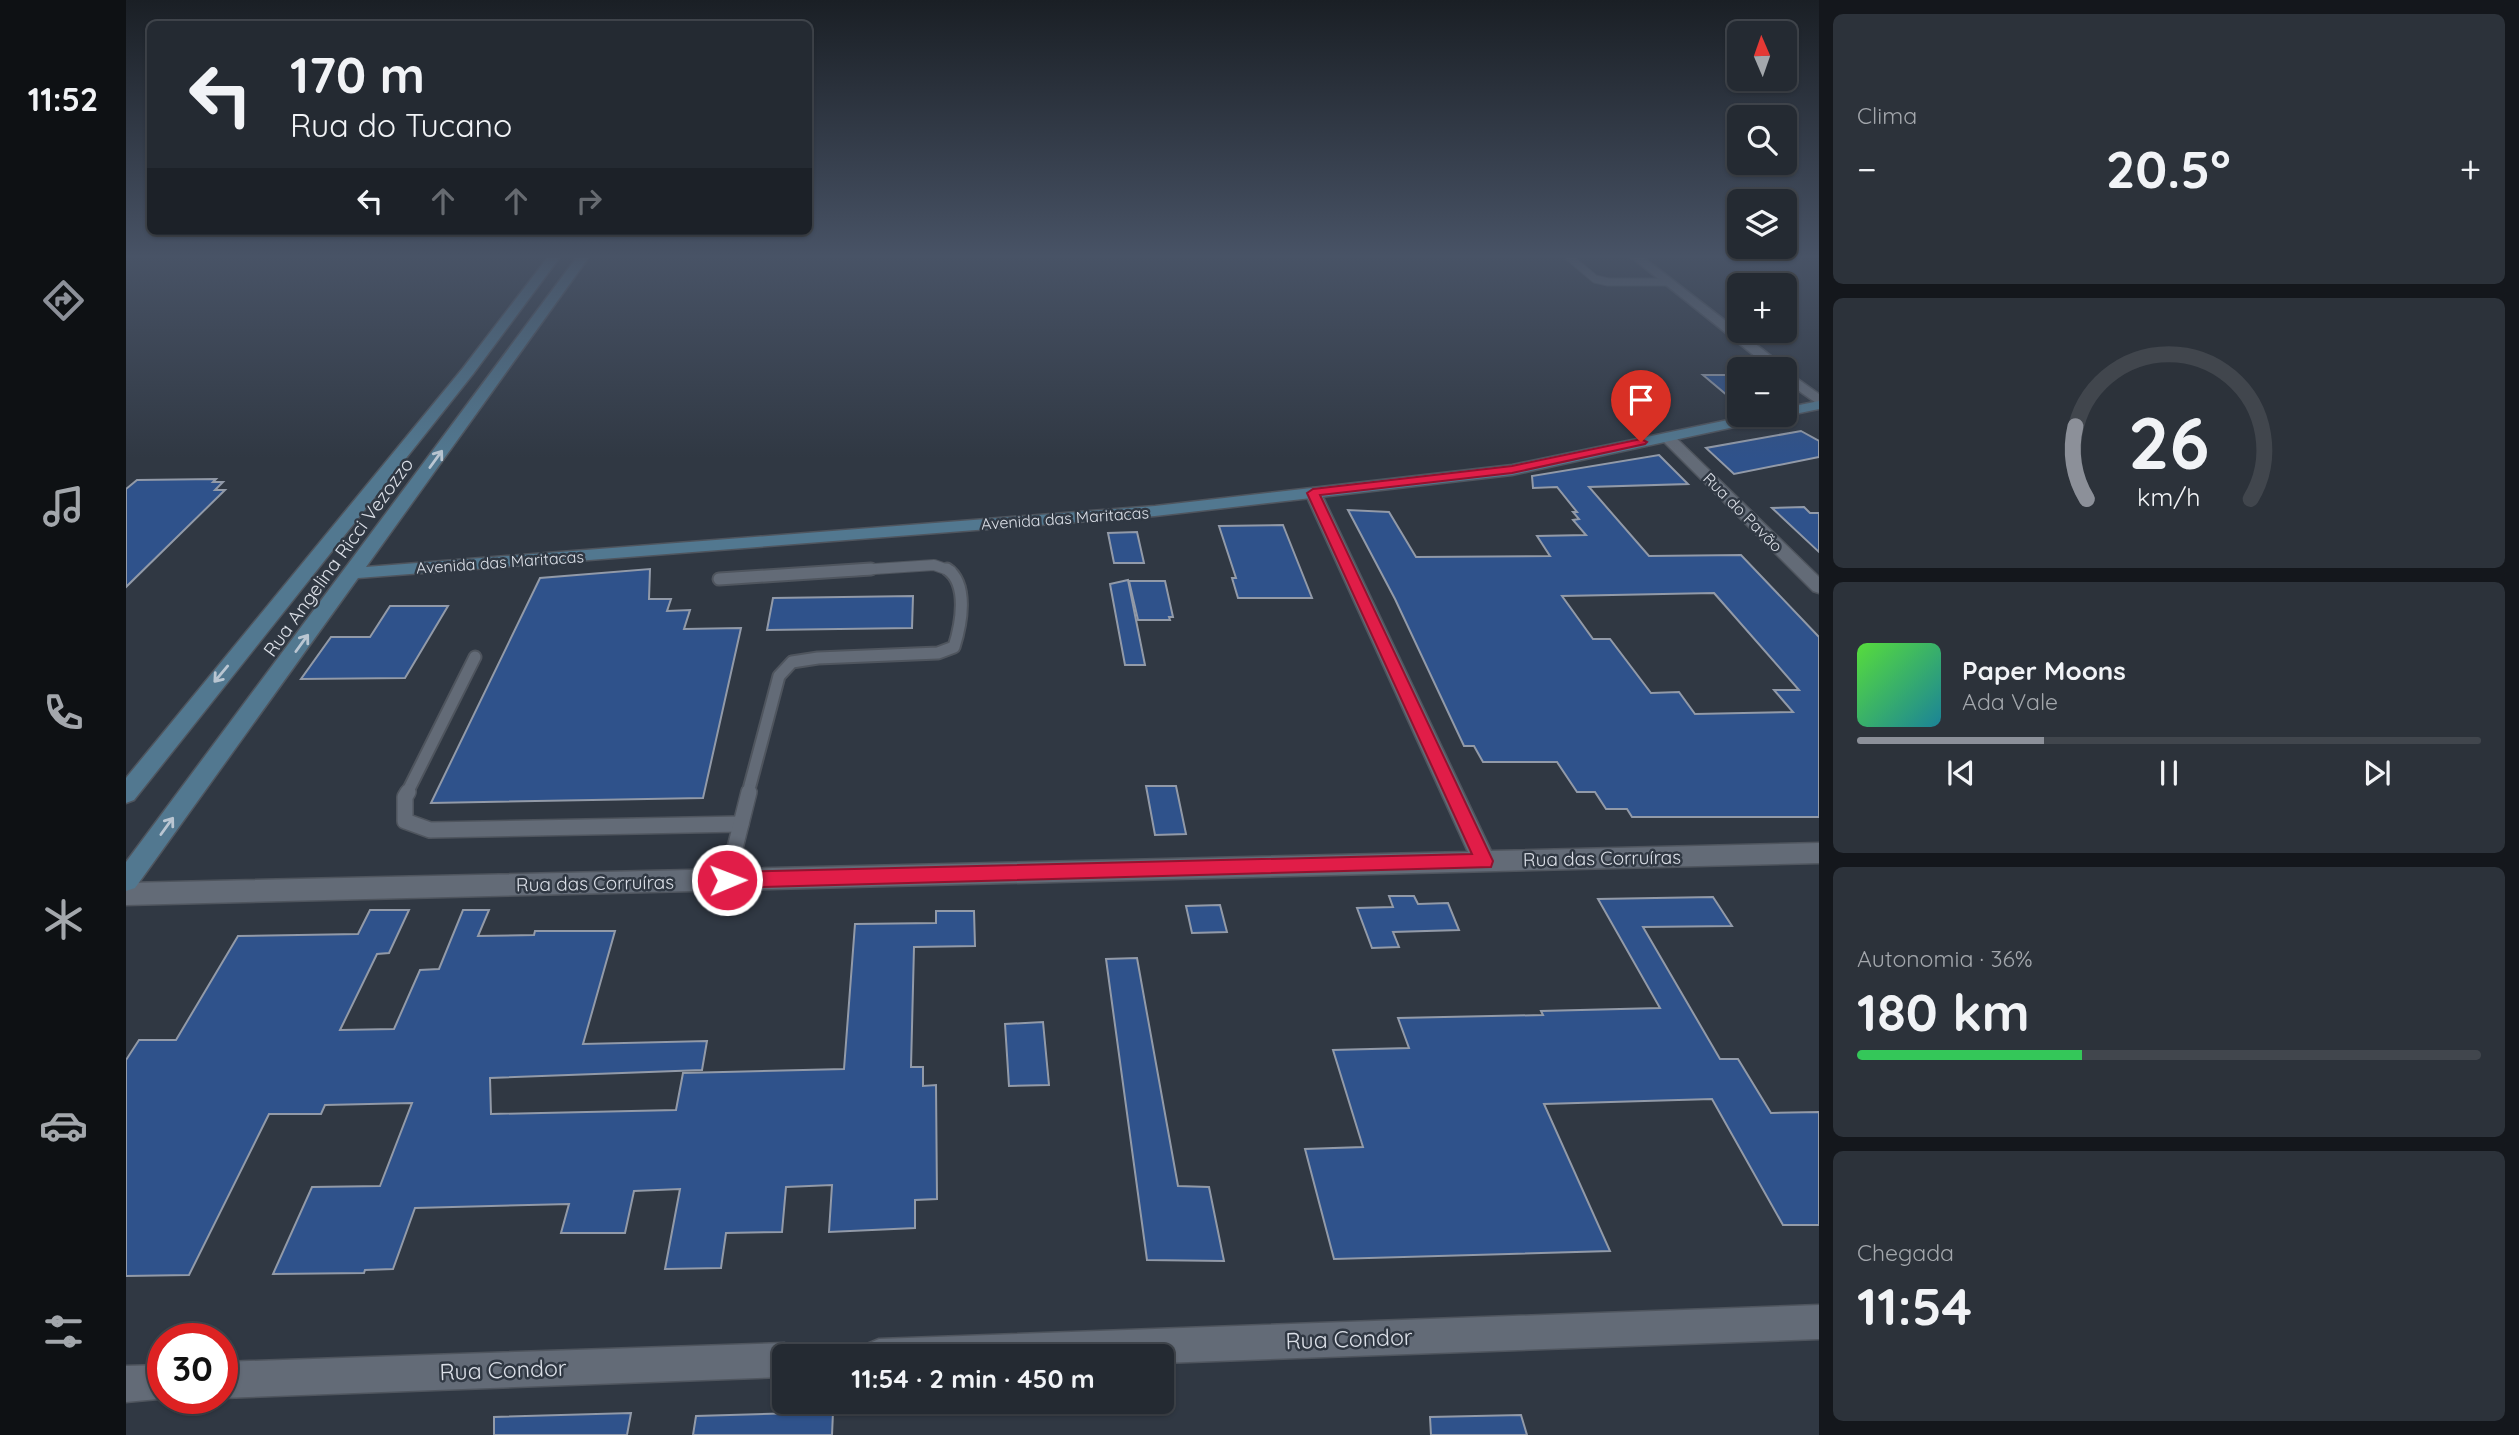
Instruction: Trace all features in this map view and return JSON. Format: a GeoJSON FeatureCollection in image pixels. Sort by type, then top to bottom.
{"type":"FeatureCollection","features":[{"type":"Feature","properties":{"kind":"main road","name":"Rua Angelina Ricci Vezozzo"},"geometry":{"type":"LineString","coordinates":[[126,794],[503,324]]}},
{"type":"Feature","properties":{"kind":"main road","name":"Rua Angelina Ricci Vezozzo"},"geometry":{"type":"LineString","coordinates":[[126,881],[534,324]]}},
{"type":"Feature","properties":{"kind":"main road"},"geometry":{"type":"LineString","coordinates":[[1797,409],[1819,403]]}},
{"type":"Feature","properties":{"kind":"main road","name":"Avenida das Maritacas"},"geometry":{"type":"LineString","coordinates":[[354,573],[1154,511],[1512,470],[1727,424]]}},
{"type":"Feature","properties":{"kind":"street"},"geometry":{"type":"LineString","coordinates":[[1721,324],[1764,357]]}},
{"type":"Feature","properties":{"kind":"street"},"geometry":{"type":"LineString","coordinates":[[1797,384],[1819,403]]}},
{"type":"Feature","properties":{"kind":"street","name":"Rua do Pavão"},"geometry":{"type":"LineString","coordinates":[[1667,437],[1819,587]]}},
{"type":"Feature","properties":{"kind":"street"},"geometry":{"type":"LineString","coordinates":[[1313,493],[1484,861]]}},
{"type":"Feature","properties":{"kind":"street","name":"Rua das Corruíras"},"geometry":{"type":"LineString","coordinates":[[126,894],[1819,853]]}},
{"type":"Feature","properties":{"kind":"street","name":"Rua Condor"},"geometry":{"type":"LineString","coordinates":[[1174,1345],[1819,1322]]}},
{"type":"Feature","properties":{"kind":"street","name":"Rua Condor"},"geometry":{"type":"LineString","coordinates":[[238,1379],[772,1360]]}},
{"type":"Feature","properties":{"kind":"street"},"geometry":{"type":"LineString","coordinates":[[126,1384],[147,1383]]}},
{"type":"Feature","properties":{"kind":"lane"},"geometry":{"type":"LineString","coordinates":[[719,579],[934,565],[951,571],[959,583],[960,633],[954,648],[938,653],[818,658],[792,662],[779,676],[769,705],[727,880]]}},
{"type":"Feature","properties":{"kind":"lane"},"geometry":{"type":"LineString","coordinates":[[475,657],[405,797],[405,821],[430,830],[741,824]]}},
{"type":"Feature","properties":{"kind":"building"},"geometry":{"type":"Polygon","coordinates":[[[1703,375],[1727,375],[1727,395],[1703,375]]]}},
{"type":"Feature","properties":{"kind":"building"},"geometry":{"type":"Polygon","coordinates":[[[1801,431],[1819,441],[1819,457],[1734,474],[1706,448],[1801,431]]]}},
{"type":"Feature","properties":{"kind":"building"},"geometry":{"type":"Polygon","coordinates":[[[1659,455],[1688,484],[1589,487],[1649,556],[1741,555],[1819,637],[1819,817],[1632,817],[1627,809],[1606,809],[1595,792],[1577,792],[1557,762],[1483,762],[1474,746],[1464,746],[1395,599],[1348,510],[1389,512],[1416,557],[1550,556],[1537,536],[1586,535],[1573,520],[1579,519],[1573,512],[1577,512],[1557,487],[1533,488],[1532,476],[1659,455]],[[1714,593],[1562,596],[1593,639],[1610,639],[1651,693],[1679,692],[1695,714],[1793,712],[1774,690],[1799,690],[1714,593]]]}},
{"type":"Feature","properties":{"kind":"building"},"geometry":{"type":"Polygon","coordinates":[[[216,479],[213,482],[223,482],[215,490],[225,490],[126,587],[126,489],[137,480],[216,479]]]}},
{"type":"Feature","properties":{"kind":"building"},"geometry":{"type":"Polygon","coordinates":[[[1804,507],[1810,513],[1819,513],[1819,552],[1772,508],[1804,507]]]}},
{"type":"Feature","properties":{"kind":"building"},"geometry":{"type":"Polygon","coordinates":[[[1283,525],[1312,598],[1238,598],[1232,578],[1236,578],[1219,526],[1283,525]]]}},
{"type":"Feature","properties":{"kind":"building"},"geometry":{"type":"Polygon","coordinates":[[[1137,532],[1144,563],[1114,563],[1108,533],[1137,532]]]}},
{"type":"Feature","properties":{"kind":"building"},"geometry":{"type":"Polygon","coordinates":[[[650,569],[649,599],[671,599],[667,611],[690,610],[684,629],[741,628],[703,798],[431,803],[540,578],[650,569]]]}},
{"type":"Feature","properties":{"kind":"building"},"geometry":{"type":"Polygon","coordinates":[[[1128,580],[1145,665],[1125,665],[1110,584],[1128,580]]]}},
{"type":"Feature","properties":{"kind":"building"},"geometry":{"type":"Polygon","coordinates":[[[1129,581],[1165,581],[1173,617],[1169,617],[1170,620],[1138,620],[1129,581]]]}},
{"type":"Feature","properties":{"kind":"building"},"geometry":{"type":"Polygon","coordinates":[[[913,596],[912,628],[767,630],[773,598],[913,596]]]}},
{"type":"Feature","properties":{"kind":"building"},"geometry":{"type":"Polygon","coordinates":[[[390,606],[448,606],[405,678],[301,679],[331,637],[370,637],[390,606]]]}},
{"type":"Feature","properties":{"kind":"building"},"geometry":{"type":"Polygon","coordinates":[[[1146,786],[1176,786],[1186,834],[1155,835],[1146,786]]]}},
{"type":"Feature","properties":{"kind":"building"},"geometry":{"type":"Polygon","coordinates":[[[1389,896],[1414,896],[1418,904],[1448,903],[1459,930],[1393,932],[1399,947],[1372,948],[1357,908],[1393,907],[1389,896]]]}},
{"type":"Feature","properties":{"kind":"building"},"geometry":{"type":"Polygon","coordinates":[[[1713,897],[1732,926],[1643,927],[1720,1059],[1738,1059],[1771,1113],[1819,1112],[1819,1225],[1783,1225],[1712,1099],[1544,1104],[1610,1251],[1334,1259],[1305,1149],[1363,1147],[1333,1050],[1409,1048],[1398,1018],[1543,1015],[1541,1011],[1660,1008],[1598,899],[1713,897]]]}},
{"type":"Feature","properties":{"kind":"building"},"geometry":{"type":"Polygon","coordinates":[[[1220,905],[1227,932],[1192,933],[1186,906],[1220,905]]]}},
{"type":"Feature","properties":{"kind":"building"},"geometry":{"type":"Polygon","coordinates":[[[370,910],[409,910],[389,953],[377,954],[340,1030],[394,1029],[420,970],[439,969],[463,910],[489,910],[478,936],[534,935],[535,931],[615,931],[583,1044],[707,1041],[702,1070],[490,1078],[491,1114],[676,1110],[683,1073],[844,1069],[855,924],[936,923],[936,911],[974,911],[975,946],[914,947],[911,1067],[923,1067],[923,1086],[936,1085],[937,1199],[915,1200],[915,1228],[829,1232],[832,1185],[786,1187],[782,1232],[726,1233],[721,1268],[665,1269],[680,1189],[634,1191],[625,1233],[561,1233],[569,1204],[415,1208],[393,1269],[365,1270],[364,1273],[273,1274],[312,1187],[380,1186],[412,1103],[325,1105],[321,1114],[269,1114],[189,1275],[126,1276],[126,1060],[139,1040],[176,1040],[238,936],[358,934],[370,910]]]}},
{"type":"Feature","properties":{"kind":"building"},"geometry":{"type":"Polygon","coordinates":[[[1137,958],[1178,1186],[1209,1187],[1224,1261],[1147,1260],[1106,959],[1137,958]]]}},
{"type":"Feature","properties":{"kind":"building"},"geometry":{"type":"Polygon","coordinates":[[[1043,1022],[1049,1085],[1009,1086],[1005,1024],[1043,1022]]]}},
{"type":"Feature","properties":{"kind":"building"},"geometry":{"type":"Polygon","coordinates":[[[631,1413],[627,1435],[494,1435],[494,1417],[631,1413]]]}},
{"type":"Feature","properties":{"kind":"building"},"geometry":{"type":"Polygon","coordinates":[[[833,1414],[832,1435],[693,1435],[696,1416],[833,1414]]]}},
{"type":"Feature","properties":{"kind":"building"},"geometry":{"type":"Polygon","coordinates":[[[1521,1415],[1527,1435],[1431,1435],[1430,1417],[1521,1415]]]}},
{"type":"Feature","properties":{"kind":"route"},"geometry":{"type":"LineString","coordinates":[[727,880],[1484,861],[1313,493],[1512,470],[1641,442]]}}]}
